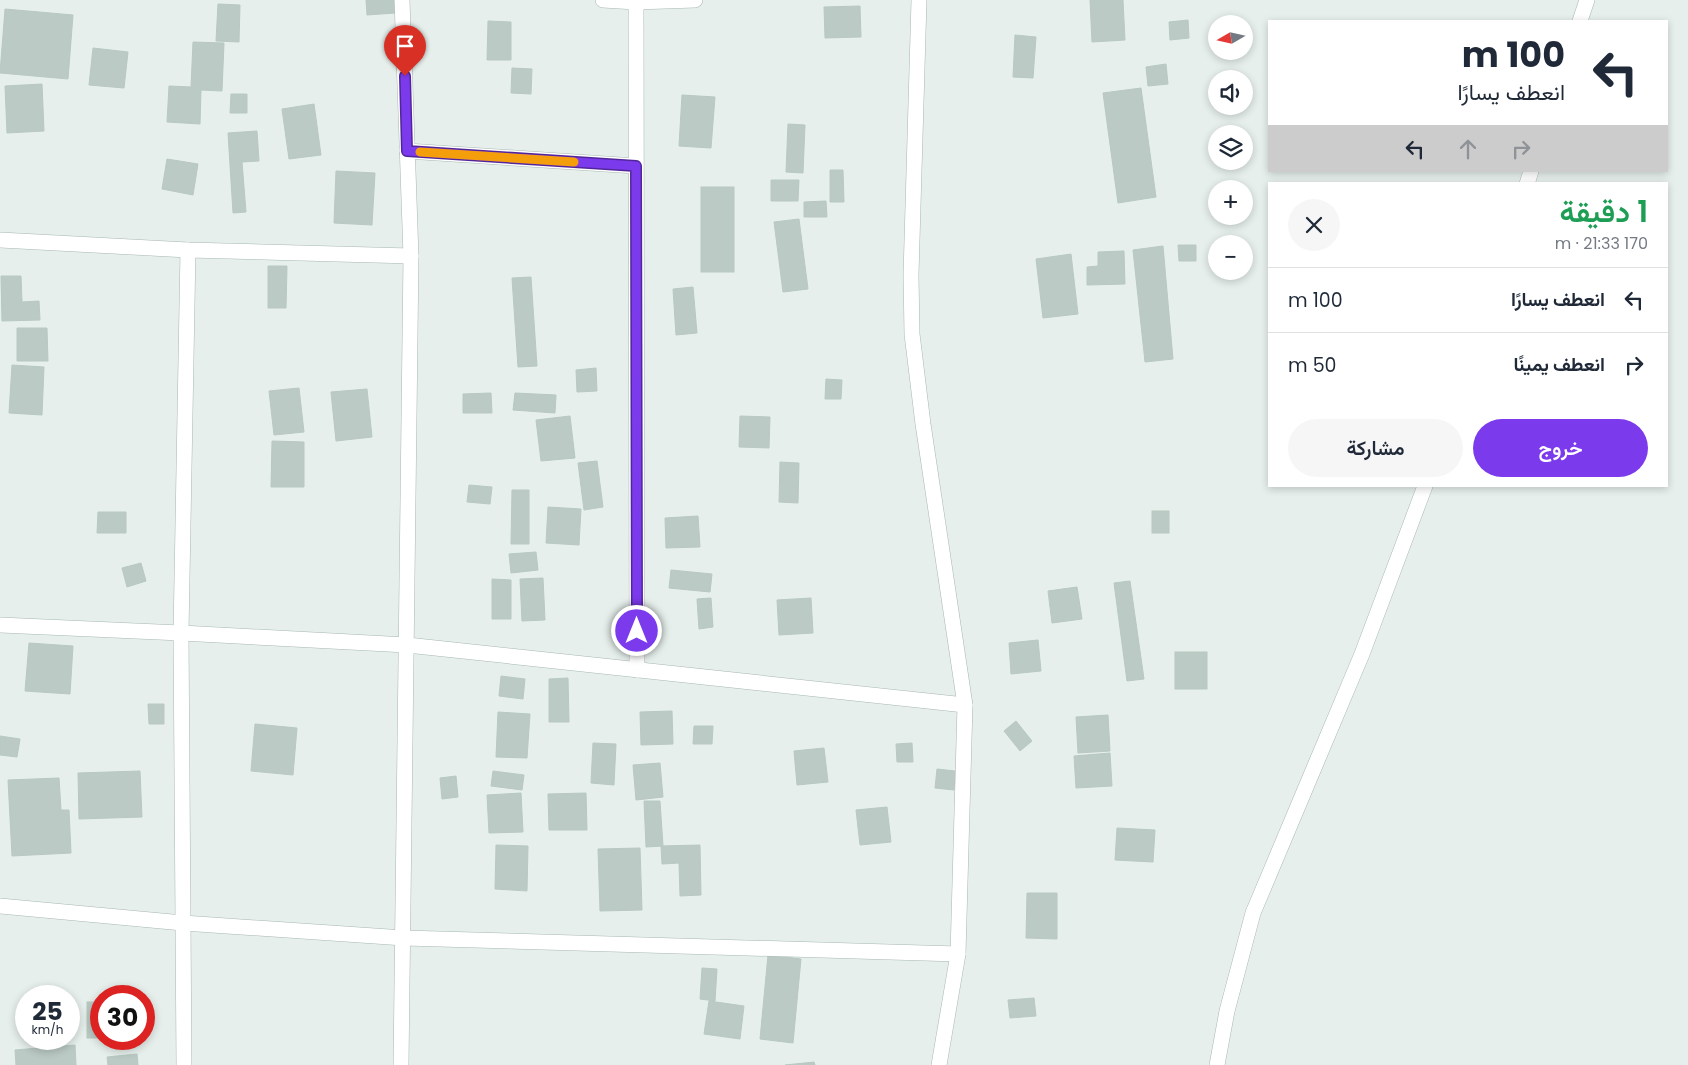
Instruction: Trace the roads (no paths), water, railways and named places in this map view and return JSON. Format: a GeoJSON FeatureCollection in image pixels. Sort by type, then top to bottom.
{"type":"FeatureCollection","features":[{"type":"Feature","properties":{"kind":"street"},"geometry":{"type":"LineString","coordinates":[[401,1065],[411,256],[402,0]]}},
{"type":"Feature","properties":{"kind":"street"},"geometry":{"type":"LineString","coordinates":[[603,0],[694,0]]}},
{"type":"Feature","properties":{"kind":"street"},"geometry":{"type":"LineString","coordinates":[[919,0],[911,275],[912,334],[965,706],[958,954],[940,1065]]}},
{"type":"Feature","properties":{"kind":"street"},"geometry":{"type":"LineString","coordinates":[[1580,20],[1587,0]]}},
{"type":"Feature","properties":{"kind":"street"},"geometry":{"type":"LineString","coordinates":[[636,1],[637,670]]}},
{"type":"Feature","properties":{"kind":"street"},"geometry":{"type":"LineString","coordinates":[[407,151],[636,166]]}},
{"type":"Feature","properties":{"kind":"street"},"geometry":{"type":"LineString","coordinates":[[0,240],[188,250],[411,256]]}},
{"type":"Feature","properties":{"kind":"street"},"geometry":{"type":"LineString","coordinates":[[184,1065],[181,633],[188,250]]}},
{"type":"Feature","properties":{"kind":"street"},"geometry":{"type":"LineString","coordinates":[[1218,1065],[1227,1011],[1253,913],[1362,654],[1425,487]]}},
{"type":"Feature","properties":{"kind":"street"},"geometry":{"type":"LineString","coordinates":[[0,625],[407,645],[965,706]]}},
{"type":"Feature","properties":{"kind":"street"},"geometry":{"type":"LineString","coordinates":[[0,906],[183,923],[404,938],[958,954]]}}]}
